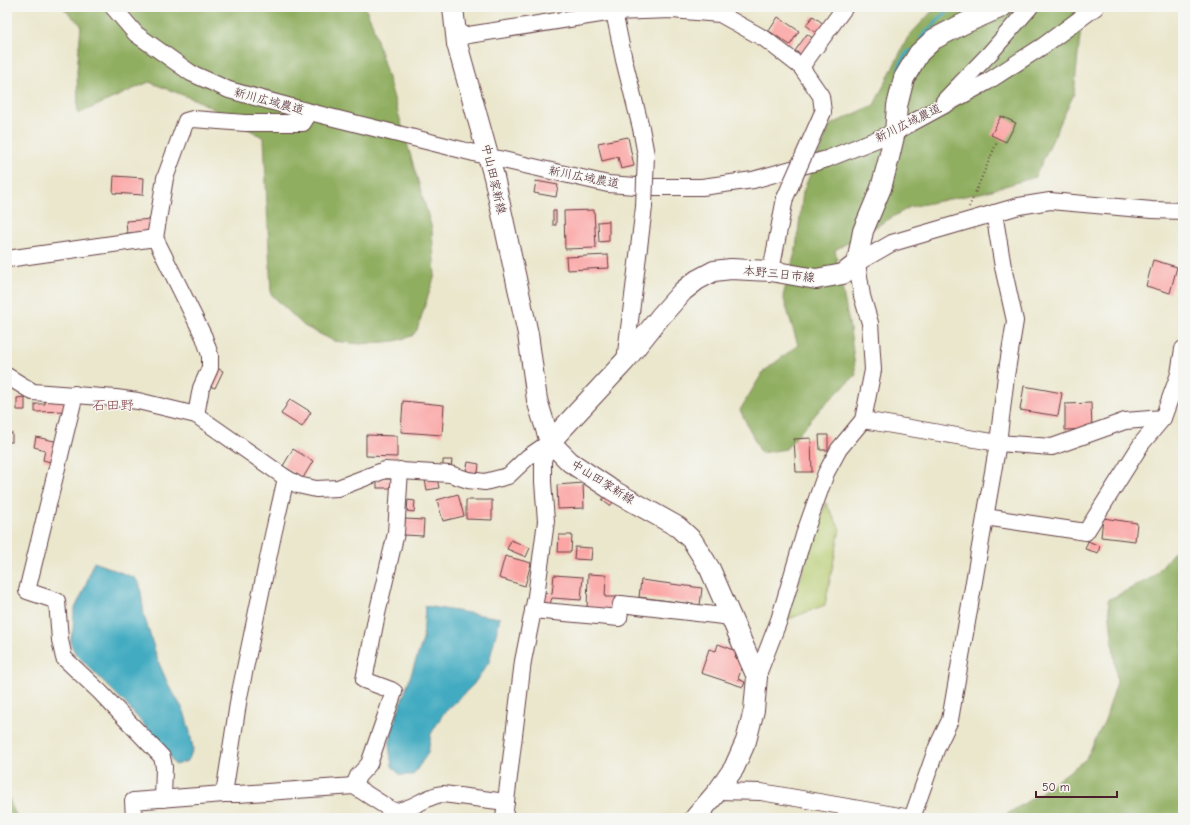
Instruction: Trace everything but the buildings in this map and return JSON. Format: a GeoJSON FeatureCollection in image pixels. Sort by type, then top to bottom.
{"type":"FeatureCollection","features":[{"type":"Feature","properties":{"kind":"main road","name":"中山田家新線"},"geometry":{"type":"LineString","coordinates":[[453,7],[456,37],[490,157],[528,334],[537,400],[550,442],[570,462],[612,490],[678,527],[692,540],[710,569],[757,677],[754,710],[746,741],[734,768],[718,791],[695,818]]}},
{"type":"Feature","properties":{"kind":"main road"},"geometry":{"type":"LineString","coordinates":[[857,263],[862,231],[881,188],[888,162],[895,132],[896,106],[904,78],[919,53],[934,39],[1002,7]]}},
{"type":"Feature","properties":{"kind":"main road","name":"本野三日市線"},"geometry":{"type":"LineString","coordinates":[[550,442],[625,362],[673,302],[696,280],[714,271],[730,269],[771,271],[816,279],[843,274],[857,263]]}},
{"type":"Feature","properties":{"kind":"street","name":"新川広域農道"},"geometry":{"type":"LineString","coordinates":[[113,7],[136,34],[191,73],[229,90],[490,157],[608,184],[650,187],[702,187],[754,180],[827,159],[895,132],[987,82],[1031,54],[1096,7]]}},
{"type":"Feature","properties":{"kind":"street"},"geometry":{"type":"LineString","coordinates":[[801,67],[845,7]]}},
{"type":"Feature","properties":{"kind":"street"},"geometry":{"type":"LineString","coordinates":[[933,112],[991,52],[1030,7]]}},
{"type":"Feature","properties":{"kind":"street"},"geometry":{"type":"LineString","coordinates":[[613,10],[624,60],[642,128],[646,154],[644,207],[625,362]]}},
{"type":"Feature","properties":{"kind":"street"},"geometry":{"type":"LineString","coordinates":[[456,37],[613,10],[672,10],[720,14],[765,39],[801,67],[821,96],[824,112],[785,198],[771,271]]}},
{"type":"Feature","properties":{"kind":"street"},"geometry":{"type":"LineString","coordinates":[[196,415],[201,388],[210,368],[210,355],[204,337],[155,238],[165,178],[186,122],[193,119],[245,123],[303,123],[310,112]]}},
{"type":"Feature","properties":{"kind":"street"},"geometry":{"type":"LineString","coordinates":[[757,677],[779,620],[804,535],[826,473],[839,449],[863,420],[873,370],[870,323],[862,296],[857,263],[892,243],[1018,206],[1050,201],[1152,210],[1183,211]]}},
{"type":"Feature","properties":{"kind":"street"},"geometry":{"type":"LineString","coordinates":[[718,791],[761,792],[912,818],[937,748],[950,720],[998,443],[1006,376],[1015,321],[1003,267],[994,213]]}},
{"type":"Feature","properties":{"kind":"street"},"geometry":{"type":"LineString","coordinates":[[7,259],[155,238]]}},
{"type":"Feature","properties":{"kind":"street"},"geometry":{"type":"LineString","coordinates":[[985,517],[1086,532],[1142,443],[1163,418],[1179,374],[1183,349]]}},
{"type":"Feature","properties":{"kind":"street"},"geometry":{"type":"LineString","coordinates":[[7,376],[33,392],[75,394],[138,401],[196,415],[286,478],[298,485],[316,489],[338,488],[385,470],[450,474],[468,480],[484,482],[508,476],[528,457],[550,442]]}},
{"type":"Feature","properties":{"kind":"street"},"geometry":{"type":"LineString","coordinates":[[75,394],[27,590],[57,601],[60,640],[64,658],[100,692],[162,757],[164,767],[163,799]]}},
{"type":"Feature","properties":{"kind":"street"},"geometry":{"type":"LineString","coordinates":[[863,420],[998,443],[1052,447],[1125,421],[1163,418]]}},
{"type":"Feature","properties":{"kind":"street"},"geometry":{"type":"LineString","coordinates":[[504,818],[523,661],[533,610],[546,521],[543,460],[550,442]]}},
{"type":"Feature","properties":{"kind":"street"},"geometry":{"type":"LineString","coordinates":[[354,786],[358,776],[369,764],[394,692],[364,680],[396,534],[400,470]]}},
{"type":"Feature","properties":{"kind":"street"},"geometry":{"type":"LineString","coordinates":[[224,794],[241,689],[286,478]]}},
{"type":"Feature","properties":{"kind":"street"},"geometry":{"type":"LineString","coordinates":[[533,610],[619,618],[621,604],[731,617]]}},
{"type":"Feature","properties":{"kind":"street"},"geometry":{"type":"LineString","coordinates":[[134,818],[133,801],[354,786],[393,811],[401,811],[436,794],[506,802]]}},
{"type":"Feature","properties":{"kind":"path"},"geometry":{"type":"LineString","coordinates":[[962,222],[997,142]]}},
{"type":"Feature","properties":{"kind":"green space"},"geometry":{"type":"Polygon","coordinates":[[[62,7],[365,7],[372,23],[432,229],[435,275],[417,330],[412,336],[395,341],[360,344],[334,341],[304,326],[271,294],[264,138],[201,102],[149,82],[78,114],[77,71],[81,25],[62,7]]]}},
{"type":"Feature","properties":{"kind":"green space"},"geometry":{"type":"Polygon","coordinates":[[[936,7],[1083,7],[1074,94],[1035,177],[985,192],[910,207],[835,250],[850,329],[856,375],[821,408],[786,449],[761,453],[740,410],[763,372],[798,345],[783,296],[796,249],[803,192],[830,125],[874,105],[908,37],[936,7]]]}},
{"type":"Feature","properties":{"kind":"green space"},"geometry":{"type":"Polygon","coordinates":[[[826,503],[840,529],[825,605],[786,620],[826,503]]]}},
{"type":"Feature","properties":{"kind":"green space"},"geometry":{"type":"Polygon","coordinates":[[[1183,541],[1183,818],[1001,818],[1039,794],[1086,759],[1105,720],[1117,682],[1108,600],[1153,577],[1183,541]]]}},
{"type":"Feature","properties":{"kind":"green space"},"geometry":{"type":"Polygon","coordinates":[[[7,794],[17,818],[7,818],[7,794]]]}},
{"type":"Feature","properties":{"kind":"water"},"geometry":{"type":"Polygon","coordinates":[[[94,562],[135,578],[140,585],[144,615],[158,661],[168,684],[184,711],[190,732],[193,749],[188,761],[175,765],[168,753],[125,703],[75,653],[70,642],[73,629],[74,610],[83,592],[94,562]]]}},
{"type":"Feature","properties":{"kind":"water"},"geometry":{"type":"Polygon","coordinates":[[[425,606],[500,618],[489,662],[473,685],[443,714],[431,734],[428,753],[413,775],[400,775],[392,766],[389,746],[394,723],[423,640],[425,606]]]}},
{"type":"Feature","properties":{"kind":"waterway"},"geometry":{"type":"LineString","coordinates":[[921,38],[952,7]]}},
{"type":"Feature","properties":{"kind":"waterway"},"geometry":{"type":"LineString","coordinates":[[899,68],[904,57],[910,50]]}},
{"type":"Feature","properties":{"kind":"district","name":"石田野"},"geometry":{"type":"Point","coordinates":[113,405]}}]}
